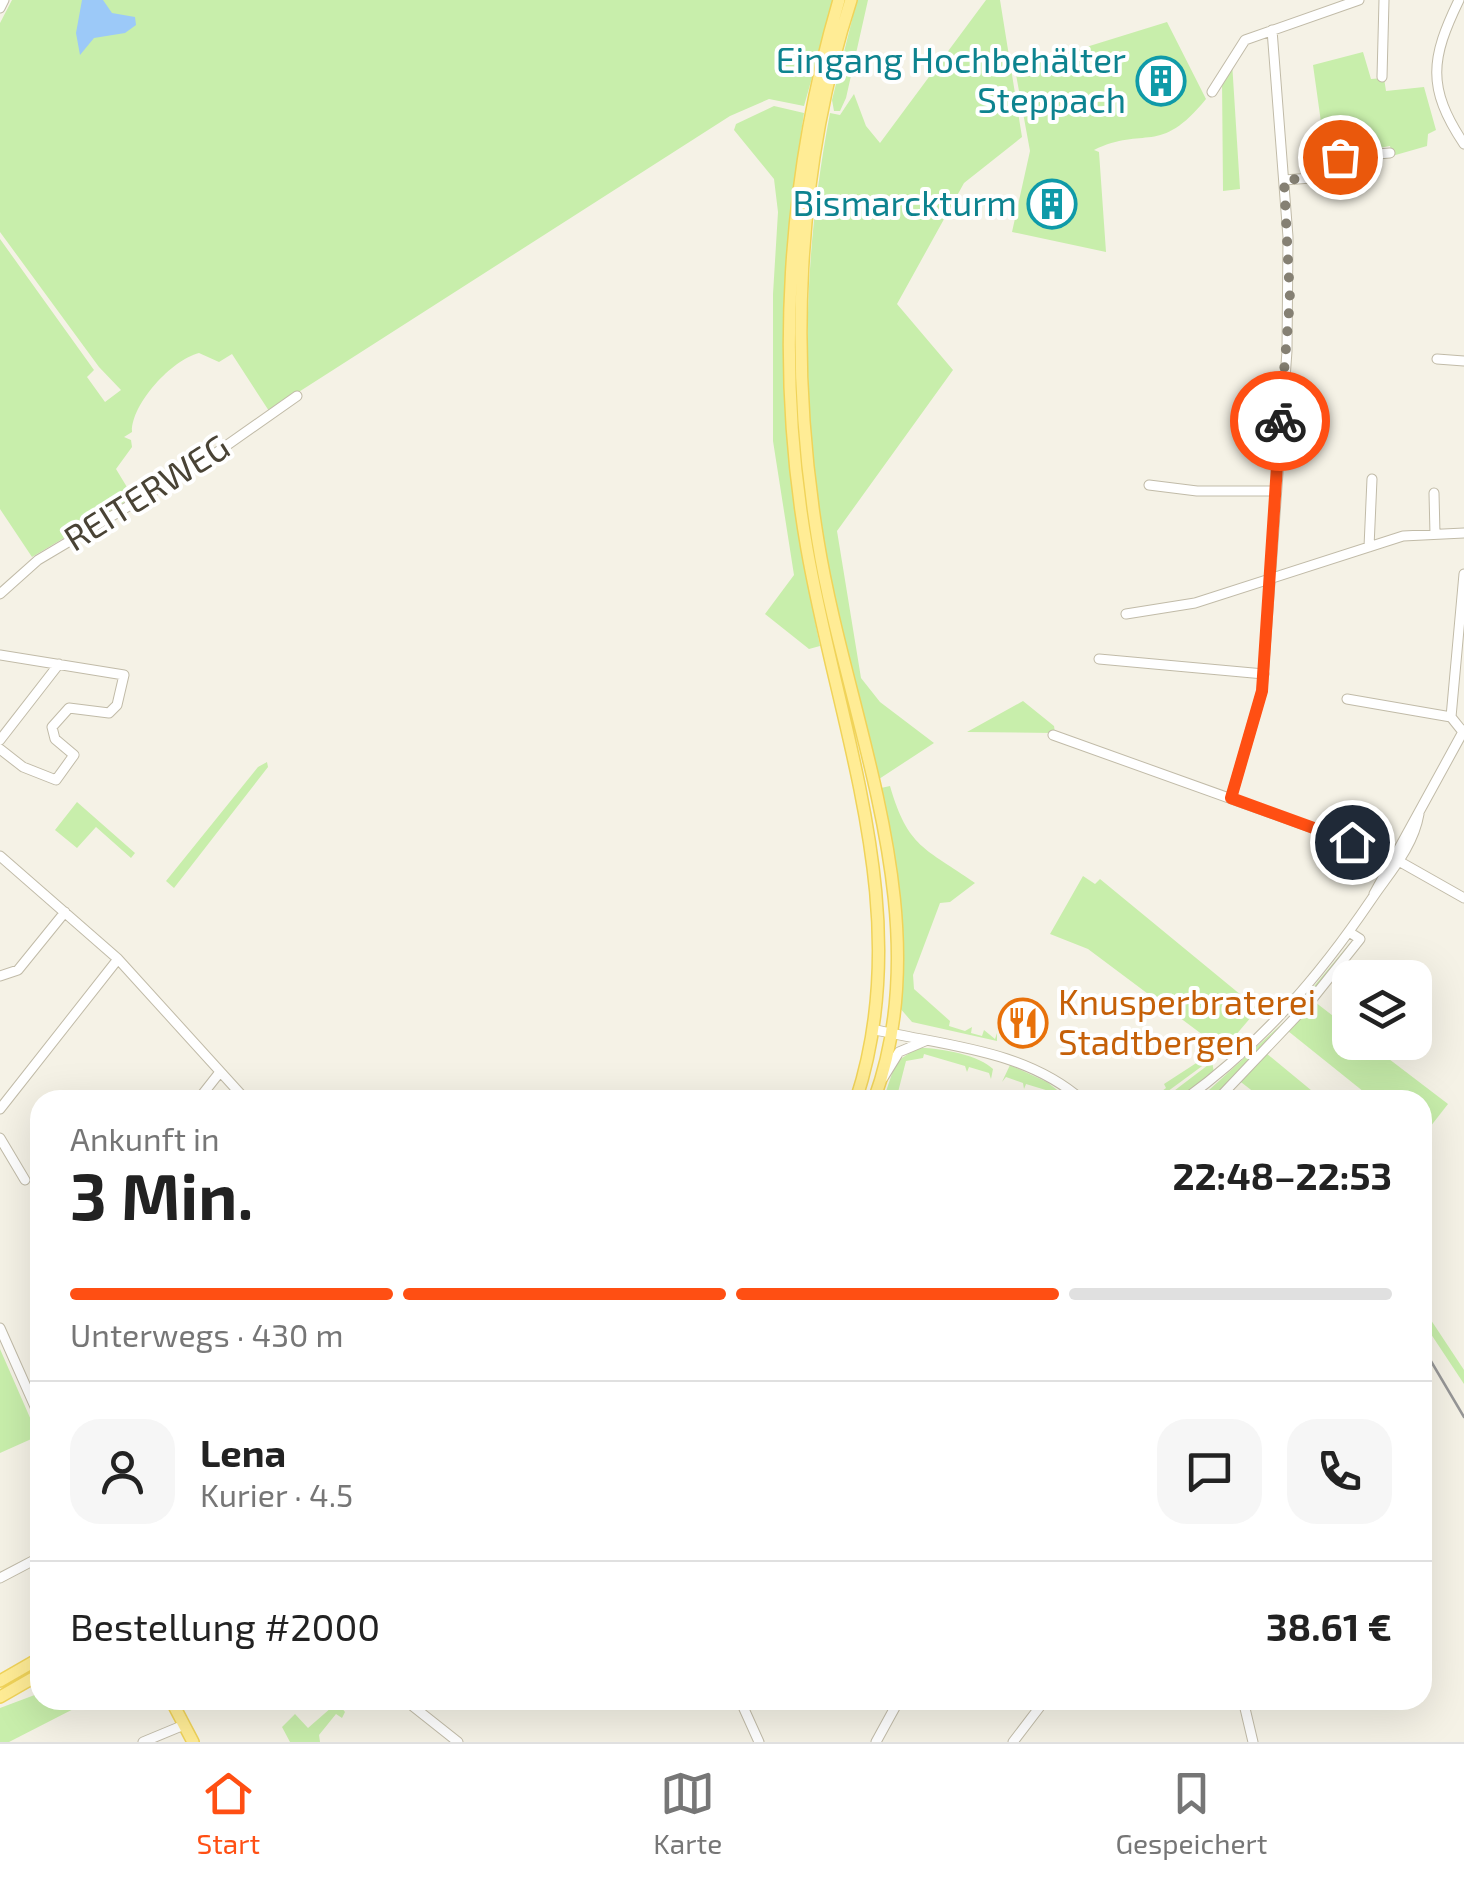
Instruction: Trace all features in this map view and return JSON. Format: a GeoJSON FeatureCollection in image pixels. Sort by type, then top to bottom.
{"type":"FeatureCollection","features":[{"type":"Feature","properties":{"kind":"main road"},"geometry":{"type":"LineString","coordinates":[[839,0],[798,192],[789,310],[792,430],[806,547],[849,732],[894,894],[896,957],[890,1033],[877,1090]]}},
{"type":"Feature","properties":{"kind":"main road"},"geometry":{"type":"LineString","coordinates":[[820,97],[851,0]]}},
{"type":"Feature","properties":{"kind":"main road"},"geometry":{"type":"LineString","coordinates":[[815,124],[801,304],[804,424],[818,541],[867,790],[882,947],[876,1030],[859,1090]]}},
{"type":"Feature","properties":{"kind":"main road"},"geometry":{"type":"LineString","coordinates":[[0,1681],[30,1664]]}},
{"type":"Feature","properties":{"kind":"main road"},"geometry":{"type":"LineString","coordinates":[[0,1697],[30,1680]]}},
{"type":"Feature","properties":{"kind":"main road"},"geometry":{"type":"LineString","coordinates":[[176,1710],[193,1742]]}},
{"type":"Feature","properties":{"kind":"street"},"geometry":{"type":"LineString","coordinates":[[0,8],[4,0]]}},
{"type":"Feature","properties":{"kind":"street"},"geometry":{"type":"LineString","coordinates":[[1212,92],[1240,44],[1359,0]]}},
{"type":"Feature","properties":{"kind":"street"},"geometry":{"type":"LineString","coordinates":[[1382,76],[1384,0]]}},
{"type":"Feature","properties":{"kind":"street"},"geometry":{"type":"LineString","coordinates":[[1460,0],[1440,38],[1436,59],[1446,112],[1464,144]]}},
{"type":"Feature","properties":{"kind":"street"},"geometry":{"type":"LineString","coordinates":[[1231,798],[1264,674],[1290,299],[1272,30]]}},
{"type":"Feature","properties":{"kind":"street"},"geometry":{"type":"LineString","coordinates":[[1284,180],[1325,177],[1340,157],[1390,153]]}},
{"type":"Feature","properties":{"kind":"street"},"geometry":{"type":"LineString","coordinates":[[1438,358],[1464,360]]}},
{"type":"Feature","properties":{"kind":"street","name":"REITERWEG"},"geometry":{"type":"LineString","coordinates":[[0,594],[38,560],[206,460],[297,396]]}},
{"type":"Feature","properties":{"kind":"street"},"geometry":{"type":"LineString","coordinates":[[1278,439],[1316,442]]}},
{"type":"Feature","properties":{"kind":"street"},"geometry":{"type":"LineString","coordinates":[[1369,547],[1372,479]]}},
{"type":"Feature","properties":{"kind":"street"},"geometry":{"type":"LineString","coordinates":[[1149,485],[1197,491],[1274,492]]}},
{"type":"Feature","properties":{"kind":"street"},"geometry":{"type":"LineString","coordinates":[[1434,493],[1435,534]]}},
{"type":"Feature","properties":{"kind":"street"},"geometry":{"type":"LineString","coordinates":[[1126,614],[1194,603],[1369,547],[1435,534],[1464,533]]}},
{"type":"Feature","properties":{"kind":"street"},"geometry":{"type":"LineString","coordinates":[[1451,717],[1464,574]]}},
{"type":"Feature","properties":{"kind":"street"},"geometry":{"type":"LineString","coordinates":[[0,654],[124,675],[117,704],[109,713],[69,708],[52,727],[55,738],[74,755],[56,780],[32,772],[0,749]]}},
{"type":"Feature","properties":{"kind":"street"},"geometry":{"type":"LineString","coordinates":[[1100,659],[1264,674]]}},
{"type":"Feature","properties":{"kind":"street"},"geometry":{"type":"LineString","coordinates":[[0,740],[58,664]]}},
{"type":"Feature","properties":{"kind":"street"},"geometry":{"type":"LineString","coordinates":[[1196,1090],[1268,1030],[1350,932],[1417,828],[1419,814],[1464,731],[1451,717],[1347,699]]}},
{"type":"Feature","properties":{"kind":"street"},"geometry":{"type":"LineString","coordinates":[[1053,735],[1395,860],[1464,898]]}},
{"type":"Feature","properties":{"kind":"street"},"geometry":{"type":"LineString","coordinates":[[0,856],[118,959],[237,1090]]}},
{"type":"Feature","properties":{"kind":"street"},"geometry":{"type":"LineString","coordinates":[[0,976],[18,970],[65,912]]}},
{"type":"Feature","properties":{"kind":"street"},"geometry":{"type":"LineString","coordinates":[[1225,1090],[1332,977],[1360,940],[1350,932]]}},
{"type":"Feature","properties":{"kind":"street"},"geometry":{"type":"LineString","coordinates":[[0,1109],[118,959]]}},
{"type":"Feature","properties":{"kind":"street"},"geometry":{"type":"LineString","coordinates":[[876,1030],[981,1051],[1045,1072],[1069,1090]]}},
{"type":"Feature","properties":{"kind":"street"},"geometry":{"type":"LineString","coordinates":[[878,1090],[899,1052],[928,1041]]}},
{"type":"Feature","properties":{"kind":"street"},"geometry":{"type":"LineString","coordinates":[[206,1090],[220,1072]]}},
{"type":"Feature","properties":{"kind":"street"},"geometry":{"type":"LineString","coordinates":[[0,1138],[25,1180]]}},
{"type":"Feature","properties":{"kind":"street"},"geometry":{"type":"LineString","coordinates":[[0,1328],[30,1392]]}},
{"type":"Feature","properties":{"kind":"street"},"geometry":{"type":"LineString","coordinates":[[0,1578],[30,1563]]}},
{"type":"Feature","properties":{"kind":"street"},"geometry":{"type":"LineString","coordinates":[[418,1710],[458,1742]]}},
{"type":"Feature","properties":{"kind":"street"},"geometry":{"type":"LineString","coordinates":[[745,1710],[759,1742]]}},
{"type":"Feature","properties":{"kind":"street"},"geometry":{"type":"LineString","coordinates":[[876,1742],[893,1710]]}},
{"type":"Feature","properties":{"kind":"street"},"geometry":{"type":"LineString","coordinates":[[1013,1742],[1037,1710]]}},
{"type":"Feature","properties":{"kind":"street"},"geometry":{"type":"LineString","coordinates":[[1246,1710],[1254,1742]]}},
{"type":"Feature","properties":{"kind":"street"},"geometry":{"type":"LineString","coordinates":[[143,1742],[184,1724]]}},
{"type":"Feature","properties":{"kind":"green space"},"geometry":{"type":"Polygon","coordinates":[[[12,0],[834,0],[804,106],[769,99],[730,116],[269,411],[232,354],[219,362],[199,353],[177,364],[145,397],[132,432],[124,437],[131,440],[132,447],[116,469],[133,497],[32,557],[0,509],[0,239],[94,370],[87,377],[105,402],[121,390],[99,367],[0,232],[0,23],[12,0]]]}},
{"type":"Feature","properties":{"kind":"green space"},"geometry":{"type":"Polygon","coordinates":[[[857,0],[868,0],[846,98],[840,111],[834,111],[832,100],[857,0]]]}},
{"type":"Feature","properties":{"kind":"green space"},"geometry":{"type":"Polygon","coordinates":[[[986,0],[1000,0],[1022,137],[964,183],[897,304],[953,370],[837,531],[861,678],[880,702],[934,743],[879,779],[837,610],[812,449],[809,286],[816,202],[830,113],[840,115],[854,94],[866,126],[880,143],[986,0]]]}},
{"type":"Feature","properties":{"kind":"green space"},"geometry":{"type":"Polygon","coordinates":[[[1167,22],[1206,99],[1190,117],[1163,134],[1094,150],[1099,152],[1106,252],[1012,232],[1030,151],[1015,69],[1167,22]]]}},
{"type":"Feature","properties":{"kind":"green space"},"geometry":{"type":"Polygon","coordinates":[[[1363,52],[1371,79],[1384,78],[1386,91],[1424,87],[1436,130],[1428,134],[1427,146],[1392,156],[1390,146],[1326,158],[1313,65],[1363,52]]]}},
{"type":"Feature","properties":{"kind":"green space"},"geometry":{"type":"Polygon","coordinates":[[[1232,62],[1240,189],[1223,191],[1222,79],[1232,62]]]}},
{"type":"Feature","properties":{"kind":"green space"},"geometry":{"type":"Polygon","coordinates":[[[774,106],[804,113],[786,315],[797,510],[820,646],[809,649],[765,614],[794,575],[773,441],[773,294],[778,212],[774,179],[734,130],[736,124],[774,106]]]}},
{"type":"Feature","properties":{"kind":"green space"},"geometry":{"type":"Polygon","coordinates":[[[1023,701],[1054,726],[1055,733],[967,732],[1023,701]]]}},
{"type":"Feature","properties":{"kind":"green space"},"geometry":{"type":"Polygon","coordinates":[[[267,762],[268,767],[174,888],[166,881],[258,767],[267,762]]]}},
{"type":"Feature","properties":{"kind":"green space"},"geometry":{"type":"Polygon","coordinates":[[[890,786],[904,822],[920,845],[975,883],[950,902],[940,903],[913,975],[914,989],[950,1021],[949,1026],[965,1031],[972,1027],[971,1033],[982,1036],[984,1030],[995,1039],[997,1033],[997,1041],[912,1022],[899,1007],[901,922],[881,788],[890,786]]]}},
{"type":"Feature","properties":{"kind":"green space"},"geometry":{"type":"Polygon","coordinates":[[[77,802],[135,853],[131,858],[96,827],[77,848],[55,830],[77,802]]]}},
{"type":"Feature","properties":{"kind":"green space"},"geometry":{"type":"Polygon","coordinates":[[[1083,876],[1095,884],[1100,879],[1258,1009],[1223,1050],[1088,949],[1050,934],[1083,876]]]}},
{"type":"Feature","properties":{"kind":"green space"},"geometry":{"type":"Polygon","coordinates":[[[1332,965],[1332,972],[1321,986],[1286,1025],[1221,1090],[1209,1090],[1286,1020],[1332,965]]]}},
{"type":"Feature","properties":{"kind":"green space"},"geometry":{"type":"Polygon","coordinates":[[[1315,1002],[1332,1015],[1332,1060],[1390,1060],[1430,1090],[1362,1090],[1288,1031],[1315,1002]]]}},
{"type":"Feature","properties":{"kind":"green space"},"geometry":{"type":"Polygon","coordinates":[[[917,1048],[969,1056],[993,1069],[991,1079],[989,1073],[969,1067],[967,1072],[965,1066],[924,1054],[923,1058],[906,1061],[899,1090],[886,1090],[896,1062],[917,1048]]]}},
{"type":"Feature","properties":{"kind":"green space"},"geometry":{"type":"Polygon","coordinates":[[[1266,1053],[1311,1090],[1251,1090],[1237,1079],[1266,1053]]]}},
{"type":"Feature","properties":{"kind":"green space"},"geometry":{"type":"Polygon","coordinates":[[[1204,1058],[1209,1061],[1170,1090],[1163,1090],[1164,1084],[1204,1058]]]}},
{"type":"Feature","properties":{"kind":"green space"},"geometry":{"type":"Polygon","coordinates":[[[1212,1062],[1214,1072],[1197,1087],[1175,1090],[1212,1062]]]}},
{"type":"Feature","properties":{"kind":"green space"},"geometry":{"type":"Polygon","coordinates":[[[1010,1065],[1057,1090],[1026,1084],[1024,1089],[1023,1083],[1006,1077],[1002,1082],[1010,1065]]]}},
{"type":"Feature","properties":{"kind":"green space"},"geometry":{"type":"Polygon","coordinates":[[[1432,1092],[1448,1104],[1432,1124],[1432,1092]]]}},
{"type":"Feature","properties":{"kind":"green space"},"geometry":{"type":"Polygon","coordinates":[[[1432,1322],[1464,1370],[1464,1384],[1432,1336],[1432,1322]]]}},
{"type":"Feature","properties":{"kind":"green space"},"geometry":{"type":"Polygon","coordinates":[[[0,1349],[30,1418],[30,1440],[0,1453],[0,1349]]]}},
{"type":"Feature","properties":{"kind":"green space"},"geometry":{"type":"Polygon","coordinates":[[[30,1697],[30,1710],[71,1710],[9,1742],[0,1742],[0,1708],[30,1697]]]}},
{"type":"Feature","properties":{"kind":"green space"},"geometry":{"type":"Polygon","coordinates":[[[329,1710],[345,1712],[342,1718],[336,1714],[319,1735],[320,1742],[290,1742],[282,1727],[295,1714],[308,1728],[329,1710]]]}},
{"type":"Feature","properties":{"kind":"water"},"geometry":{"type":"Polygon","coordinates":[[[82,0],[103,0],[112,13],[135,17],[136,25],[125,33],[94,38],[80,55],[76,33],[82,0]]]}},
{"type":"Feature","properties":{"kind":"tram line"},"geometry":{"type":"LineString","coordinates":[[1432,1363],[1464,1417]]}},
{"type":"Feature","properties":{"kind":"way so far"},"geometry":{"type":"LineString","coordinates":[[1280,421],[1290,299],[1284,180],[1325,177],[1340,157]]}},
{"type":"Feature","properties":{"kind":"place","name":"Eingang Hochbehälter Steppach"},"geometry":{"type":"Point","coordinates":[1161,81]}},
{"type":"Feature","properties":{"kind":"place","name":"Bismarckturm"},"geometry":{"type":"Point","coordinates":[1052,204]}},
{"type":"Feature","properties":{"kind":"place","name":"Knusperbraterei Stadtbergen"},"geometry":{"type":"Point","coordinates":[1023,1023]}},
{"type":"Feature","properties":{"kind":"route"},"geometry":{"type":"LineString","coordinates":[[1280,421],[1262,691],[1231,798],[1352,842]]}}]}
